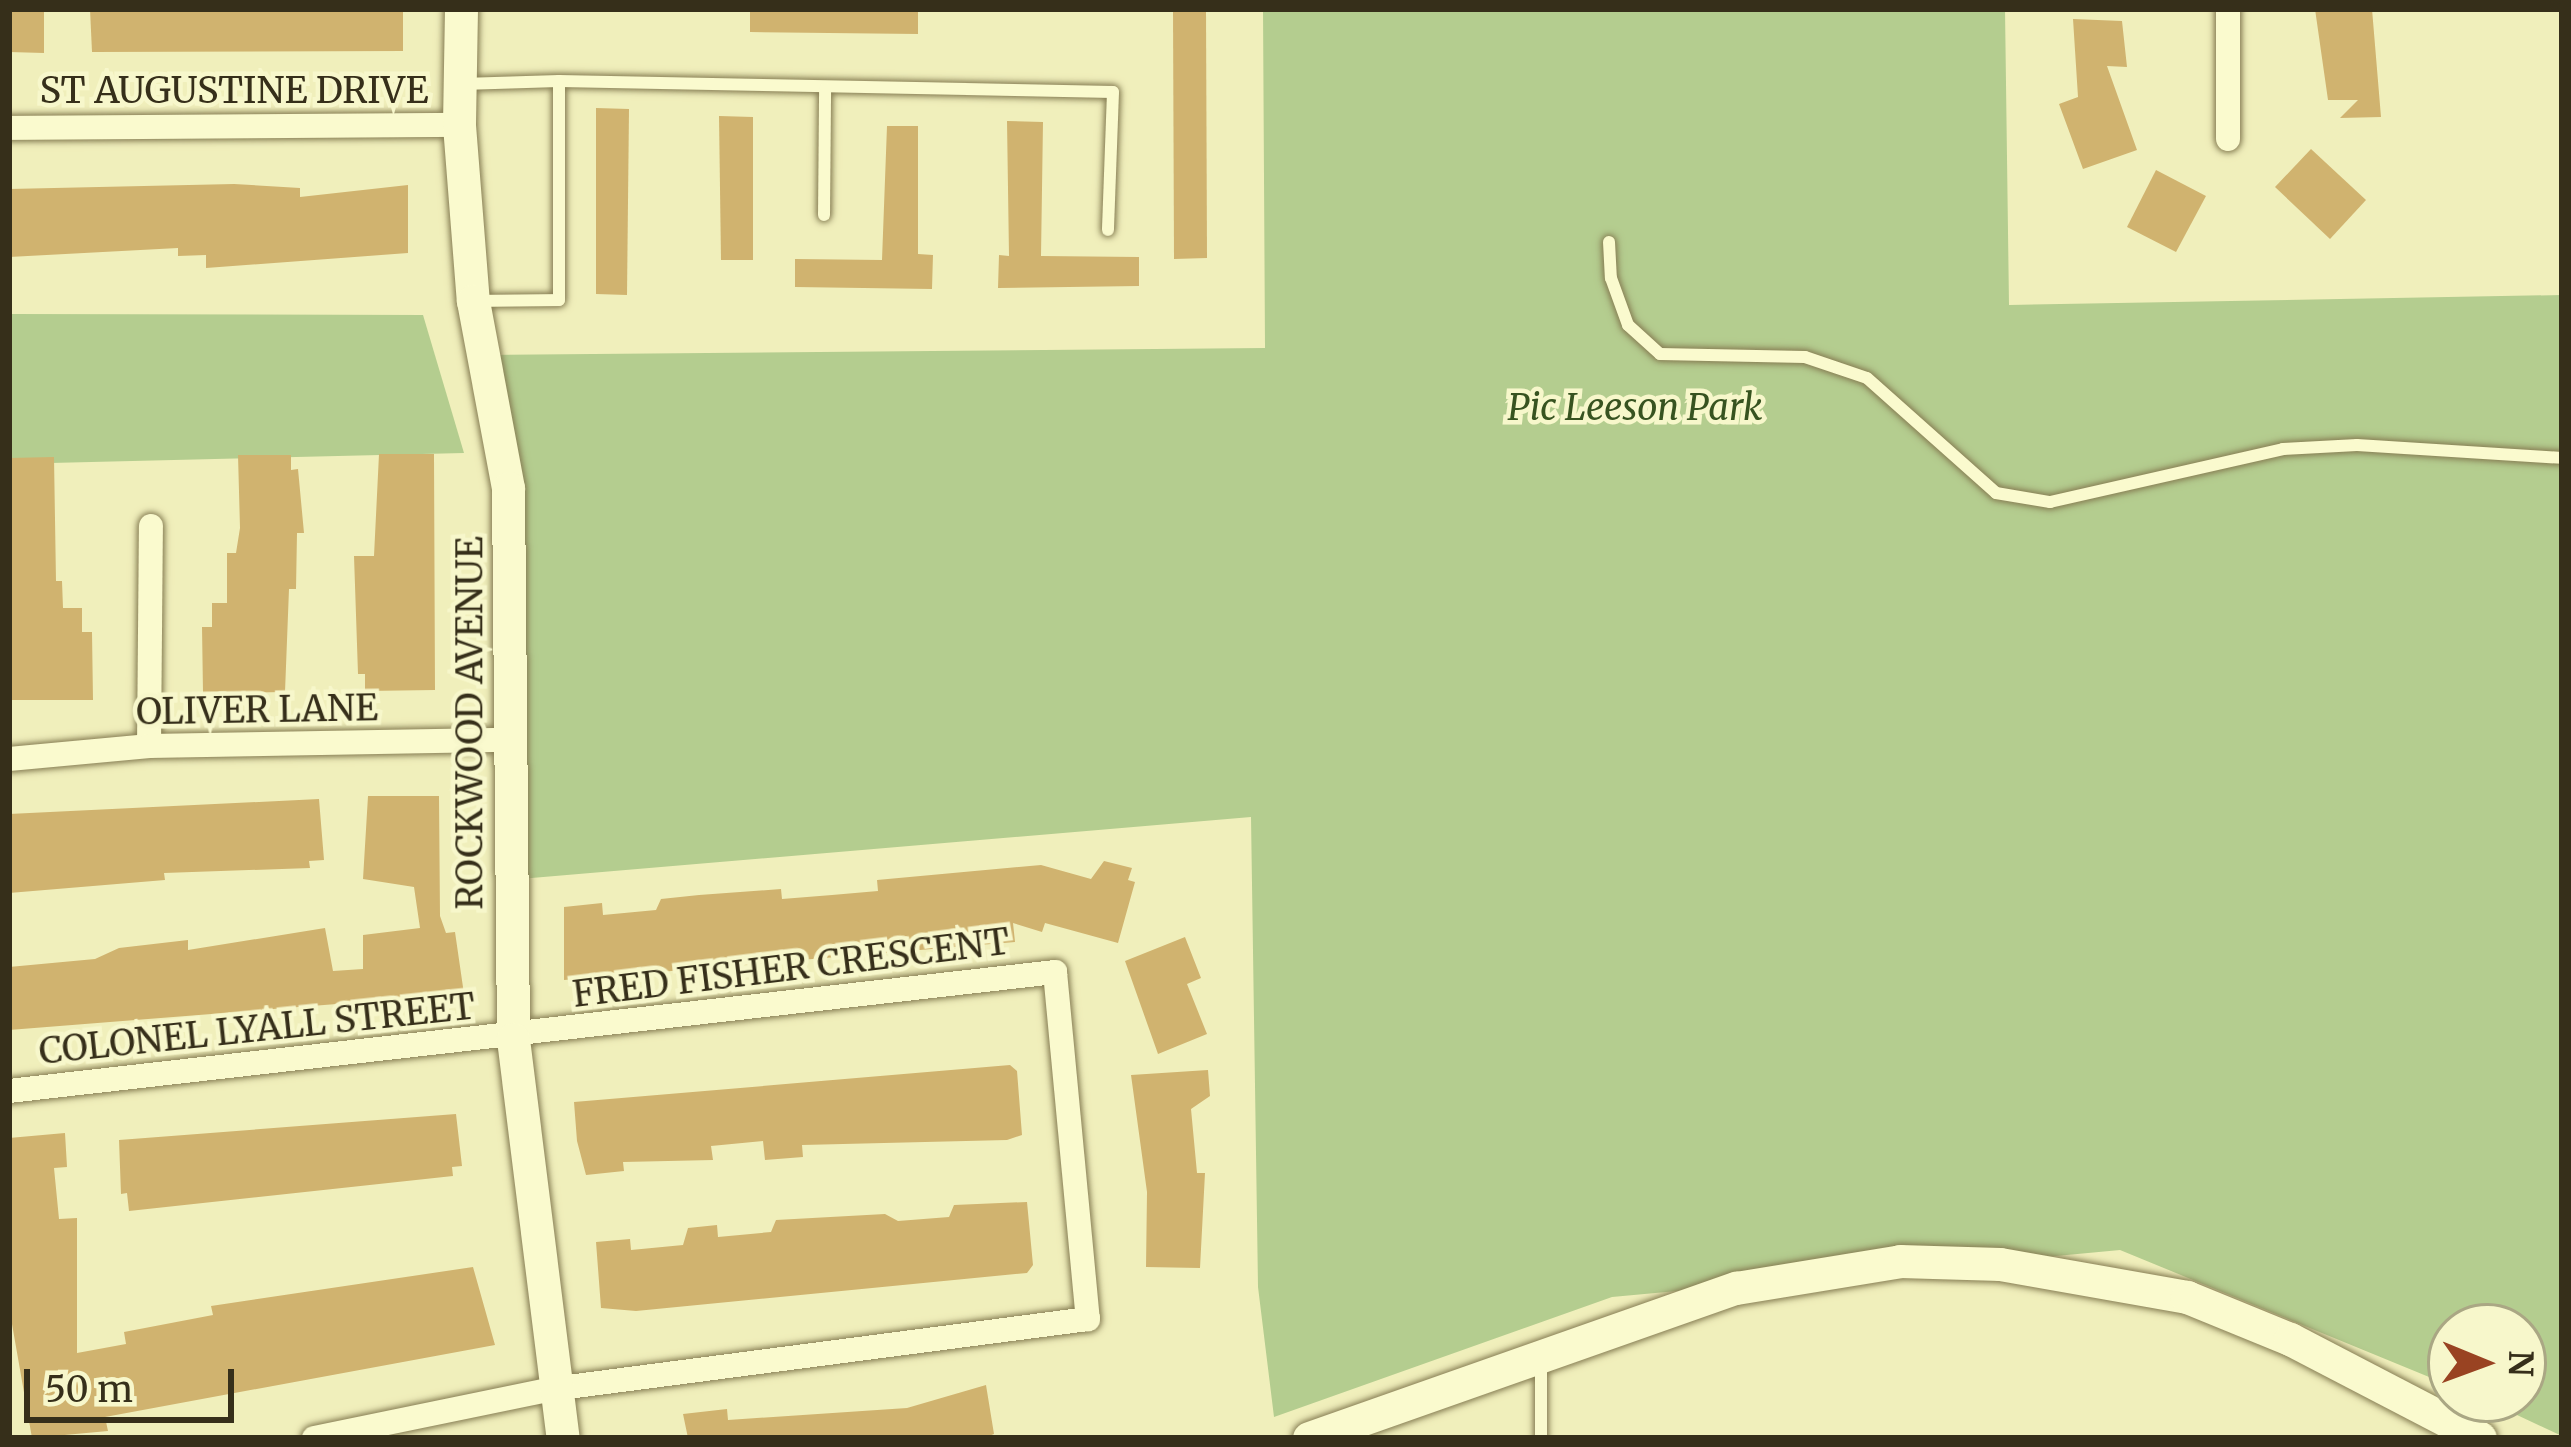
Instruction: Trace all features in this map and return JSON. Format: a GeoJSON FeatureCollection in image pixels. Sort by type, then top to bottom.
{"type":"FeatureCollection","features":[{"type":"Feature","properties":{"kind":"street","name":"ROCKWOOD AVENUE"},"geometry":{"type":"LineString","coordinates":[[461,9],[460,125],[473,301],[508,488],[513,1039],[553,1389],[563,1438]]}},
{"type":"Feature","properties":{"kind":"street"},"geometry":{"type":"LineString","coordinates":[[2228,9],[2228,139]]}},
{"type":"Feature","properties":{"kind":"street","name":"ST AUGUSTINE DRIVE"},"geometry":{"type":"LineString","coordinates":[[9,128],[460,125]]}},
{"type":"Feature","properties":{"kind":"street"},"geometry":{"type":"LineString","coordinates":[[149,746],[151,526]]}},
{"type":"Feature","properties":{"kind":"street","name":"OLIVER LANE"},"geometry":{"type":"LineString","coordinates":[[9,759],[149,746],[507,740]]}},
{"type":"Feature","properties":{"kind":"street","name":"FRED FISHER CRESCENT"},"geometry":{"type":"LineString","coordinates":[[513,1039],[1055,972],[1088,1319],[553,1389]]}},
{"type":"Feature","properties":{"kind":"street","name":"COLONEL LYALL STREET"},"geometry":{"type":"LineString","coordinates":[[9,1090],[513,1039]]}},
{"type":"Feature","properties":{"kind":"street"},"geometry":{"type":"LineString","coordinates":[[1309,1438],[1736,1288],[1816,1270],[1900,1261],[2000,1264],[2187,1297],[2290,1339],[2480,1438]]}},
{"type":"Feature","properties":{"kind":"street"},"geometry":{"type":"LineString","coordinates":[[314,1438],[553,1389]]}},
{"type":"Feature","properties":{"kind":"lane"},"geometry":{"type":"LineString","coordinates":[[461,84],[559,81],[1113,92],[1108,230]]}},
{"type":"Feature","properties":{"kind":"lane"},"geometry":{"type":"LineString","coordinates":[[473,301],[559,301],[559,81]]}},
{"type":"Feature","properties":{"kind":"lane"},"geometry":{"type":"LineString","coordinates":[[824,89],[824,215]]}},
{"type":"Feature","properties":{"kind":"lane"},"geometry":{"type":"LineString","coordinates":[[1609,242],[1611,278],[1628,325],[1660,354],[1805,357],[1867,378],[1996,493],[2050,502],[2283,449],[2562,458]]}},
{"type":"Feature","properties":{"kind":"lane"},"geometry":{"type":"LineString","coordinates":[[1540,1438],[1541,1356]]}},
{"type":"Feature","properties":{"kind":"green space","name":"Pic Leeson Park"},"geometry":{"type":"Polygon","coordinates":[[[1263,9],[2005,9],[2009,305],[2562,295],[2562,1436],[2534,1423],[2547,1423],[2547,1303],[2427,1303],[2427,1376],[2120,1250],[1612,1297],[1274,1417],[1258,1287],[1251,817],[507,880],[491,355],[1265,348],[1263,9]]]}},
{"type":"Feature","properties":{"kind":"green space"},"geometry":{"type":"Polygon","coordinates":[[[9,314],[423,315],[464,453],[9,464],[9,314]]]}},
{"type":"Feature","properties":{"kind":"building"},"geometry":{"type":"Polygon","coordinates":[[[9,9],[44,9],[44,53],[9,52],[9,9]]]}},
{"type":"Feature","properties":{"kind":"building"},"geometry":{"type":"Polygon","coordinates":[[[90,9],[403,9],[403,51],[92,52],[90,9]]]}},
{"type":"Feature","properties":{"kind":"building"},"geometry":{"type":"Polygon","coordinates":[[[750,9],[918,9],[918,34],[750,32],[750,9]]]}},
{"type":"Feature","properties":{"kind":"building"},"geometry":{"type":"Polygon","coordinates":[[[1173,9],[1206,9],[1207,258],[1174,259],[1173,9]]]}},
{"type":"Feature","properties":{"kind":"building"},"geometry":{"type":"Polygon","coordinates":[[[2315,9],[2372,9],[2381,117],[2340,118],[2358,100],[2328,100],[2315,9]]]}},
{"type":"Feature","properties":{"kind":"building"},"geometry":{"type":"Polygon","coordinates":[[[2073,19],[2122,21],[2127,67],[2107,66],[2137,150],[2083,169],[2059,104],[2078,97],[2073,19]]]}},
{"type":"Feature","properties":{"kind":"building"},"geometry":{"type":"Polygon","coordinates":[[[596,108],[629,109],[627,295],[596,294],[596,108]]]}},
{"type":"Feature","properties":{"kind":"building"},"geometry":{"type":"Polygon","coordinates":[[[719,116],[753,117],[753,260],[721,260],[719,116]]]}},
{"type":"Feature","properties":{"kind":"building"},"geometry":{"type":"Polygon","coordinates":[[[1007,121],[1043,122],[1041,256],[1139,257],[1139,286],[998,288],[999,255],[1009,256],[1007,121]]]}},
{"type":"Feature","properties":{"kind":"building"},"geometry":{"type":"Polygon","coordinates":[[[887,126],[918,126],[918,254],[933,255],[932,289],[795,287],[795,259],[882,260],[887,126]]]}},
{"type":"Feature","properties":{"kind":"building"},"geometry":{"type":"Polygon","coordinates":[[[2311,149],[2366,200],[2330,239],[2275,187],[2311,149]]]}},
{"type":"Feature","properties":{"kind":"building"},"geometry":{"type":"Polygon","coordinates":[[[2156,170],[2206,196],[2176,252],[2127,227],[2156,170]]]}},
{"type":"Feature","properties":{"kind":"building"},"geometry":{"type":"Polygon","coordinates":[[[234,184],[300,188],[300,197],[408,185],[408,253],[206,268],[206,255],[178,256],[178,248],[9,257],[9,189],[234,184]]]}},
{"type":"Feature","properties":{"kind":"building"},"geometry":{"type":"Polygon","coordinates":[[[379,454],[434,454],[435,690],[365,691],[365,674],[358,674],[354,556],[374,556],[379,454]]]}},
{"type":"Feature","properties":{"kind":"building"},"geometry":{"type":"Polygon","coordinates":[[[238,455],[291,455],[291,470],[298,469],[304,533],[297,533],[296,589],[289,589],[285,692],[203,693],[202,627],[212,627],[212,603],[227,603],[227,553],[236,553],[240,528],[238,455]]]}},
{"type":"Feature","properties":{"kind":"building"},"geometry":{"type":"Polygon","coordinates":[[[54,457],[56,581],[62,581],[63,608],[82,608],[82,632],[92,632],[93,700],[9,700],[9,458],[54,457]]]}},
{"type":"Feature","properties":{"kind":"building"},"geometry":{"type":"Polygon","coordinates":[[[368,796],[439,796],[440,916],[446,933],[455,932],[464,994],[9,1030],[9,967],[95,959],[119,948],[188,940],[188,950],[325,928],[333,971],[363,969],[363,935],[420,928],[414,887],[363,879],[368,796]]]}},
{"type":"Feature","properties":{"kind":"building"},"geometry":{"type":"Polygon","coordinates":[[[319,799],[324,860],[309,861],[310,868],[164,873],[165,880],[9,893],[9,814],[319,799]]]}},
{"type":"Feature","properties":{"kind":"building"},"geometry":{"type":"Polygon","coordinates":[[[1104,861],[1132,868],[1128,880],[1135,882],[1118,943],[1045,923],[1042,932],[1013,923],[1015,942],[564,980],[564,907],[602,903],[603,915],[656,910],[661,899],[699,895],[781,889],[782,899],[878,891],[877,880],[1041,865],[1091,879],[1104,861]]]}},
{"type":"Feature","properties":{"kind":"building"},"geometry":{"type":"Polygon","coordinates":[[[1185,937],[1201,978],[1187,984],[1207,1034],[1158,1054],[1125,961],[1185,937]]]}},
{"type":"Feature","properties":{"kind":"building"},"geometry":{"type":"Polygon","coordinates":[[[1010,1065],[1017,1071],[1022,1135],[1007,1140],[802,1145],[803,1157],[765,1160],[763,1141],[711,1146],[713,1160],[623,1162],[624,1171],[586,1175],[577,1141],[574,1102],[1010,1065]]]}},
{"type":"Feature","properties":{"kind":"building"},"geometry":{"type":"Polygon","coordinates":[[[1208,1070],[1210,1096],[1191,1109],[1197,1173],[1205,1173],[1200,1268],[1146,1267],[1147,1192],[1131,1075],[1208,1070]]]}},
{"type":"Feature","properties":{"kind":"building"},"geometry":{"type":"Polygon","coordinates":[[[456,1114],[462,1166],[452,1167],[453,1176],[129,1211],[127,1193],[121,1194],[119,1140],[456,1114]]]}},
{"type":"Feature","properties":{"kind":"building"},"geometry":{"type":"Polygon","coordinates":[[[65,1133],[67,1167],[54,1168],[59,1219],[77,1218],[77,1353],[126,1344],[124,1332],[213,1315],[211,1306],[473,1267],[495,1345],[105,1417],[108,1431],[32,1438],[9,1307],[9,1138],[65,1133]]]}},
{"type":"Feature","properties":{"kind":"building"},"geometry":{"type":"Polygon","coordinates":[[[1027,1202],[1033,1265],[1027,1273],[636,1311],[601,1308],[596,1242],[630,1239],[631,1250],[683,1245],[688,1228],[717,1225],[718,1237],[771,1232],[776,1220],[885,1214],[898,1221],[949,1217],[954,1205],[1027,1202]]]}},
{"type":"Feature","properties":{"kind":"building"},"geometry":{"type":"Polygon","coordinates":[[[986,1385],[994,1434],[984,1438],[688,1438],[683,1414],[727,1409],[728,1420],[907,1408],[986,1385]]]}}]}
